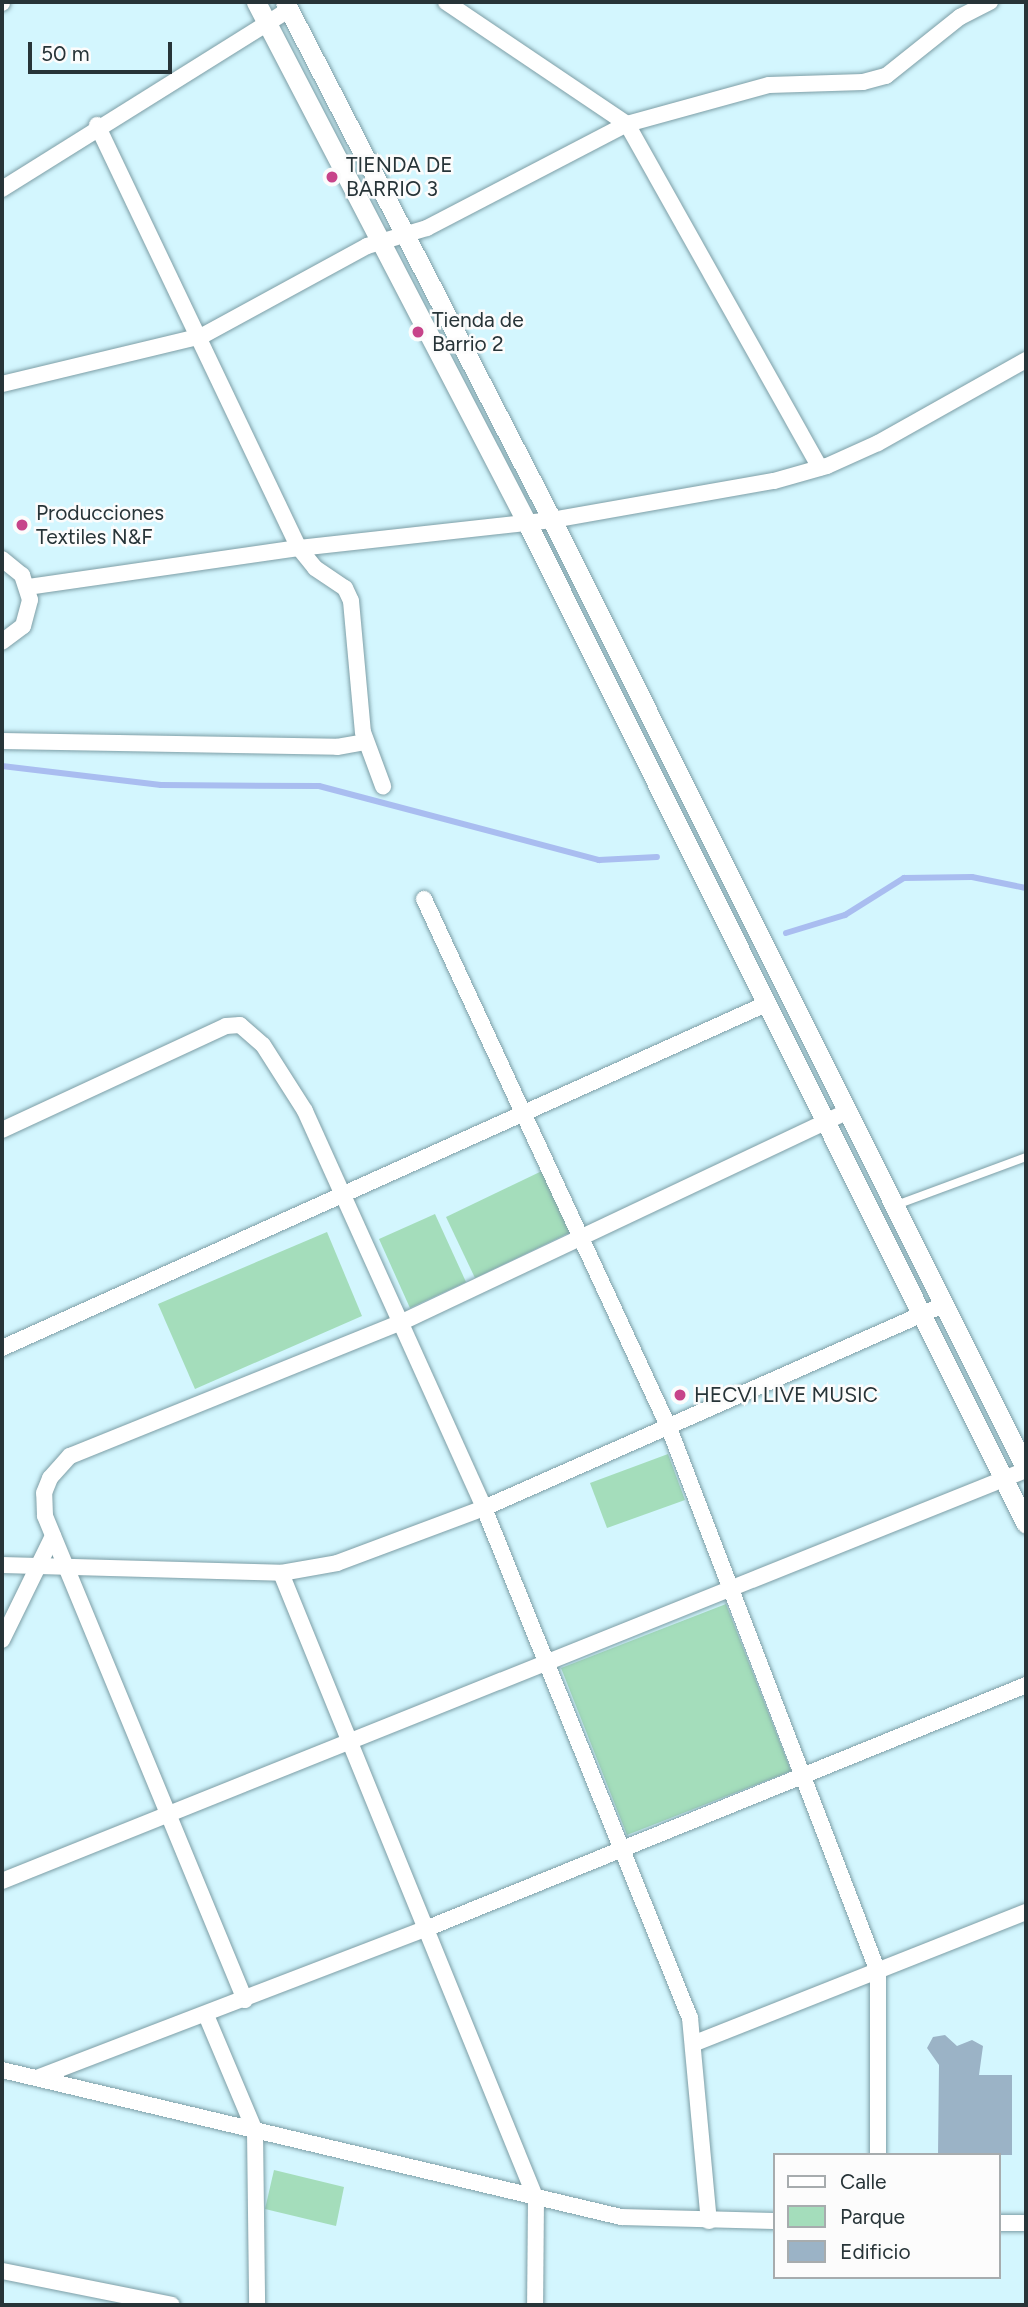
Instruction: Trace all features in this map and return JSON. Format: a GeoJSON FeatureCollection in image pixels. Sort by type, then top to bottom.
{"type":"FeatureCollection","features":[{"type":"Feature","properties":{"kind":"street"},"geometry":{"type":"LineString","coordinates":[[256,2],[527,523],[1026,1524]]}},
{"type":"Feature","properties":{"kind":"street"},"geometry":{"type":"LineString","coordinates":[[446,2],[627,124],[821,468]]}},
{"type":"Feature","properties":{"kind":"street"},"geometry":{"type":"LineString","coordinates":[[2,384],[202,336],[381,242],[405,235],[627,124],[769,85],[863,82],[886,76],[960,17],[990,2]]}},
{"type":"Feature","properties":{"kind":"street"},"geometry":{"type":"LineString","coordinates":[[2,188],[97,125],[267,23],[287,6],[552,520],[1026,1469],[2,1881]]}},
{"type":"Feature","properties":{"kind":"street"},"geometry":{"type":"LineString","coordinates":[[97,125],[202,336],[299,548],[315,568],[345,588],[351,601],[365,742],[383,786]]}},
{"type":"Feature","properties":{"kind":"street"},"geometry":{"type":"LineString","coordinates":[[28,587],[299,548],[552,520],[821,468],[878,443],[1026,360]]}},
{"type":"Feature","properties":{"kind":"street"},"geometry":{"type":"LineString","coordinates":[[2,559],[28,587]]}},
{"type":"Feature","properties":{"kind":"street"},"geometry":{"type":"LineString","coordinates":[[2,642],[23,626],[28,587]]}},
{"type":"Feature","properties":{"kind":"street"},"geometry":{"type":"LineString","coordinates":[[2,741],[337,747],[365,742]]}},
{"type":"Feature","properties":{"kind":"street"},"geometry":{"type":"LineString","coordinates":[[424,899],[453,970],[525,1111],[669,1428],[730,1590],[805,1773],[878,1972],[878,2153]]}},
{"type":"Feature","properties":{"kind":"street"},"geometry":{"type":"LineString","coordinates":[[2,1348],[345,1198],[525,1111],[766,1004]]}},
{"type":"Feature","properties":{"kind":"street"},"geometry":{"type":"LineString","coordinates":[[2,1130],[226,1026],[240,1025],[263,1045],[305,1111],[402,1322],[484,1508],[621,1847],[695,2043],[709,2221]]}},
{"type":"Feature","properties":{"kind":"street"},"geometry":{"type":"LineString","coordinates":[[245,2000],[53,1536],[44,1493],[70,1457],[402,1322],[580,1234],[846,1112]]}},
{"type":"Feature","properties":{"kind":"street"},"geometry":{"type":"LineString","coordinates":[[2,1565],[67,1571],[281,1573],[337,1563],[484,1508],[943,1305]]}},
{"type":"Feature","properties":{"kind":"street"},"geometry":{"type":"LineString","coordinates":[[2,1640],[41,1567],[53,1536]]}},
{"type":"Feature","properties":{"kind":"street"},"geometry":{"type":"LineString","coordinates":[[281,1573],[352,1739],[536,2199],[535,2305]]}},
{"type":"Feature","properties":{"kind":"street"},"geometry":{"type":"LineString","coordinates":[[39,2077],[428,1928],[621,1847],[1026,1685]]}},
{"type":"Feature","properties":{"kind":"street"},"geometry":{"type":"LineString","coordinates":[[695,2043],[1026,1912]]}},
{"type":"Feature","properties":{"kind":"street"},"geometry":{"type":"LineString","coordinates":[[206,2015],[255,2131],[257,2305]]}},
{"type":"Feature","properties":{"kind":"street"},"geometry":{"type":"LineString","coordinates":[[2,2070],[536,2199],[621,2217],[772,2221]]}},
{"type":"Feature","properties":{"kind":"street"},"geometry":{"type":"LineString","coordinates":[[1000,2223],[1026,2223]]}},
{"type":"Feature","properties":{"kind":"street"},"geometry":{"type":"LineString","coordinates":[[2,2271],[172,2305]]}},
{"type":"Feature","properties":{"kind":"lane"},"geometry":{"type":"LineString","coordinates":[[893,1206],[1026,1157]]}},
{"type":"Feature","properties":{"kind":"green space"},"geometry":{"type":"Polygon","coordinates":[[[544,1170],[573,1231],[475,1278],[446,1217],[544,1170]]]}},
{"type":"Feature","properties":{"kind":"green space"},"geometry":{"type":"Polygon","coordinates":[[[435,1214],[466,1282],[410,1308],[379,1239],[435,1214]]]}},
{"type":"Feature","properties":{"kind":"green space"},"geometry":{"type":"Polygon","coordinates":[[[327,1232],[362,1316],[195,1389],[158,1304],[327,1232]]]}},
{"type":"Feature","properties":{"kind":"green space"},"geometry":{"type":"Polygon","coordinates":[[[668,1454],[685,1500],[607,1528],[590,1483],[668,1454]]]}},
{"type":"Feature","properties":{"kind":"green space"},"geometry":{"type":"Polygon","coordinates":[[[726,1604],[791,1771],[627,1835],[561,1668],[726,1604]]]}},
{"type":"Feature","properties":{"kind":"green space"},"geometry":{"type":"Polygon","coordinates":[[[274,2170],[344,2187],[336,2226],[265,2209],[274,2170]]]}},
{"type":"Feature","properties":{"kind":"building"},"geometry":{"type":"Polygon","coordinates":[[[945,2035],[957,2046],[972,2040],[983,2046],[979,2075],[1012,2075],[1012,2155],[938,2153],[939,2065],[927,2048],[933,2037],[945,2035]]]}},
{"type":"Feature","properties":{"kind":"waterway"},"geometry":{"type":"LineString","coordinates":[[2,766],[161,785],[319,786],[599,860],[657,857]]}},
{"type":"Feature","properties":{"kind":"waterway"},"geometry":{"type":"LineString","coordinates":[[786,933],[845,915],[904,878],[972,877],[1026,888]]}},
{"type":"Feature","properties":{"kind":"place","name":"TIENDA DE BARRIO 3"},"geometry":{"type":"Point","coordinates":[332,177]}},
{"type":"Feature","properties":{"kind":"place","name":"Tienda de Barrio 2"},"geometry":{"type":"Point","coordinates":[418,332]}},
{"type":"Feature","properties":{"kind":"place","name":"Producciones Textiles N&F"},"geometry":{"type":"Point","coordinates":[22,525]}},
{"type":"Feature","properties":{"kind":"place","name":"HECVI LIVE MUSIC"},"geometry":{"type":"Point","coordinates":[680,1395]}}]}
